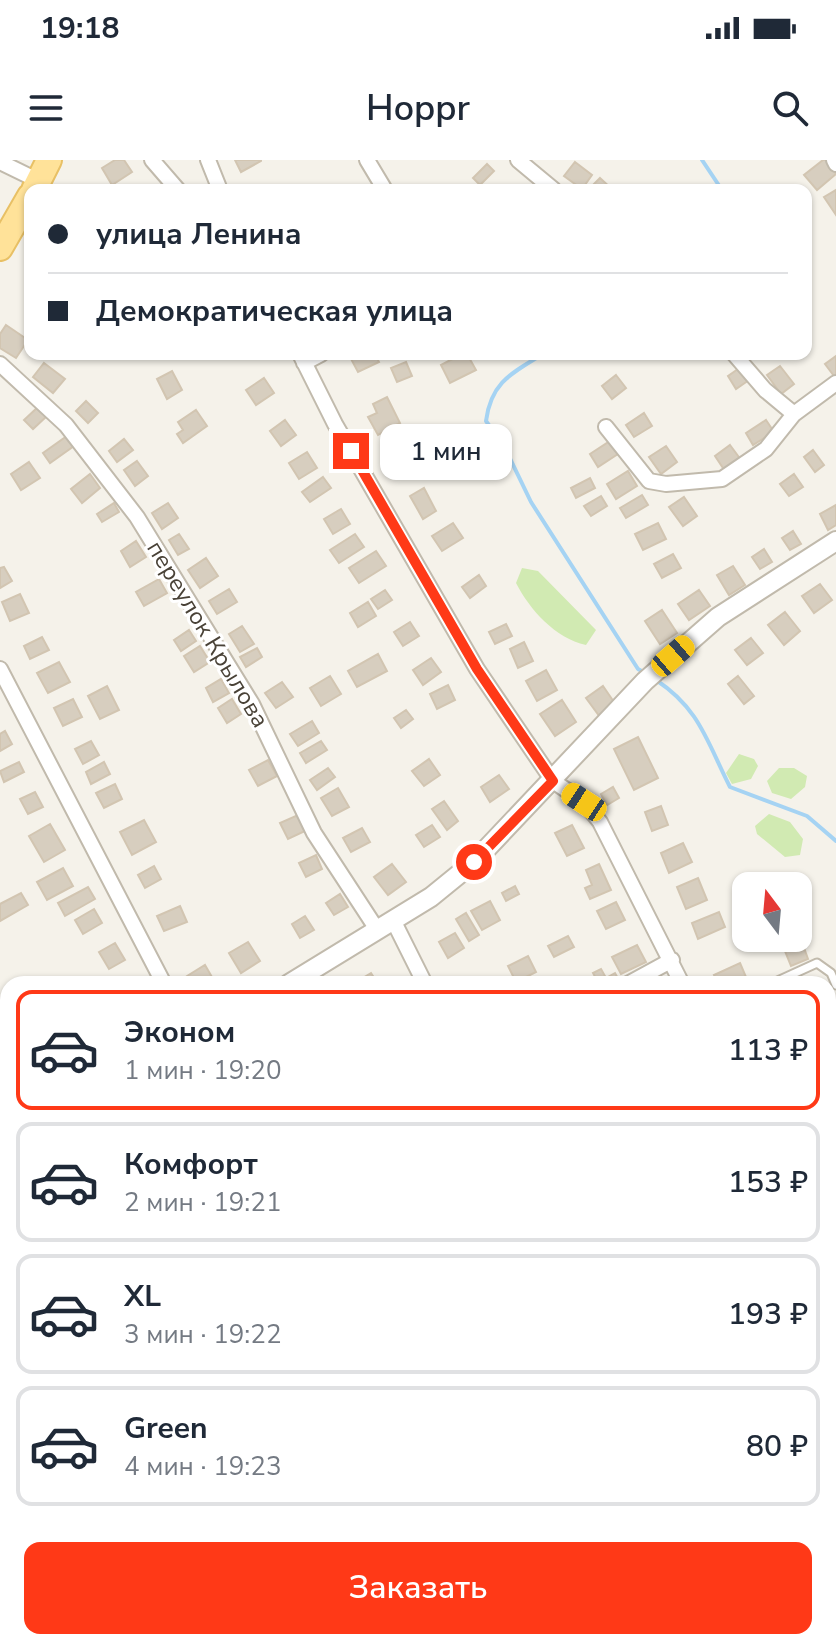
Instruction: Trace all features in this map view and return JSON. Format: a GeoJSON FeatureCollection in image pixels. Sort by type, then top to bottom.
{"type":"FeatureCollection","features":[{"type":"Feature","properties":{"kind":"main road"},"geometry":{"type":"LineString","coordinates":[[0,248],[24,206]]}},
{"type":"Feature","properties":{"kind":"street"},"geometry":{"type":"LineString","coordinates":[[152,160],[173,184]]}},
{"type":"Feature","properties":{"kind":"street"},"geometry":{"type":"LineString","coordinates":[[208,160],[218,184]]}},
{"type":"Feature","properties":{"kind":"street"},"geometry":{"type":"LineString","coordinates":[[367,160],[381,184]]}},
{"type":"Feature","properties":{"kind":"street"},"geometry":{"type":"LineString","coordinates":[[518,160],[547,184]]}},
{"type":"Feature","properties":{"kind":"street"},"geometry":{"type":"LineString","coordinates":[[0,162],[38,182]]}},
{"type":"Feature","properties":{"kind":"street"},"geometry":{"type":"LineString","coordinates":[[303,360],[477,669],[553,781],[584,802],[600,822],[679,976]]}},
{"type":"Feature","properties":{"kind":"street"},"geometry":{"type":"LineString","coordinates":[[739,360],[765,390],[794,414]]}},
{"type":"Feature","properties":{"kind":"street","name":"переулок Крылова"},"geometry":{"type":"LineString","coordinates":[[0,364],[66,425],[137,517],[252,704],[314,833],[386,926],[420,976]]}},
{"type":"Feature","properties":{"kind":"street"},"geometry":{"type":"LineString","coordinates":[[606,427],[649,481],[701,482],[722,479],[775,440],[794,414],[836,383]]}},
{"type":"Feature","properties":{"kind":"street"},"geometry":{"type":"LineString","coordinates":[[302,976],[386,926],[474,862],[651,676],[718,617],[836,541]]}},
{"type":"Feature","properties":{"kind":"street"},"geometry":{"type":"LineString","coordinates":[[0,669],[160,976]]}},
{"type":"Feature","properties":{"kind":"street"},"geometry":{"type":"LineString","coordinates":[[643,976],[672,960]]}},
{"type":"Feature","properties":{"kind":"lane"},"geometry":{"type":"LineString","coordinates":[[789,976],[817,963],[832,976]]}},
{"type":"Feature","properties":{"kind":"green space"},"geometry":{"type":"Polygon","coordinates":[[[522,568],[538,571],[596,630],[586,645],[564,636],[536,613],[516,583],[522,568]]]}},
{"type":"Feature","properties":{"kind":"green space"},"geometry":{"type":"Polygon","coordinates":[[[739,754],[754,759],[758,766],[751,779],[732,784],[726,773],[739,754]]]}},
{"type":"Feature","properties":{"kind":"green space"},"geometry":{"type":"Polygon","coordinates":[[[779,768],[794,768],[807,776],[805,787],[791,799],[772,793],[767,781],[779,768]]]}},
{"type":"Feature","properties":{"kind":"green space"},"geometry":{"type":"Polygon","coordinates":[[[769,814],[790,822],[803,839],[800,855],[785,857],[757,834],[755,826],[769,814]]]}},
{"type":"Feature","properties":{"kind":"building"},"geometry":{"type":"Polygon","coordinates":[[[115,160],[124,160],[132,172],[111,184],[102,168],[115,160]]]}},
{"type":"Feature","properties":{"kind":"building"},"geometry":{"type":"Polygon","coordinates":[[[235,160],[261,160],[261,161],[241,172],[235,160]]]}},
{"type":"Feature","properties":{"kind":"building"},"geometry":{"type":"Polygon","coordinates":[[[823,160],[827,160],[836,174],[817,190],[804,175],[823,160]]]}},
{"type":"Feature","properties":{"kind":"building"},"geometry":{"type":"Polygon","coordinates":[[[575,162],[592,175],[586,184],[575,184],[564,176],[575,162]]]}},
{"type":"Feature","properties":{"kind":"building"},"geometry":{"type":"Polygon","coordinates":[[[487,164],[494,171],[481,184],[473,178],[487,164]]]}},
{"type":"Feature","properties":{"kind":"building"},"geometry":{"type":"Polygon","coordinates":[[[836,190],[836,215],[824,197],[836,190]]]}},
{"type":"Feature","properties":{"kind":"building"},"geometry":{"type":"Polygon","coordinates":[[[6,325],[24,337],[24,346],[16,358],[0,348],[0,334],[6,325]]]}},
{"type":"Feature","properties":{"kind":"building"},"geometry":{"type":"Polygon","coordinates":[[[836,356],[836,375],[834,376],[825,364],[836,356]]]}},
{"type":"Feature","properties":{"kind":"building"},"geometry":{"type":"Polygon","coordinates":[[[352,360],[378,360],[379,362],[358,372],[352,360]]]}},
{"type":"Feature","properties":{"kind":"building"},"geometry":{"type":"Polygon","coordinates":[[[451,360],[470,360],[476,370],[450,383],[441,365],[451,360]]]}},
{"type":"Feature","properties":{"kind":"building"},"geometry":{"type":"Polygon","coordinates":[[[406,362],[412,376],[397,382],[391,368],[406,362]]]}},
{"type":"Feature","properties":{"kind":"building"},"geometry":{"type":"Polygon","coordinates":[[[44,363],[65,379],[53,393],[33,377],[44,363]]]}},
{"type":"Feature","properties":{"kind":"building"},"geometry":{"type":"Polygon","coordinates":[[[780,366],[794,384],[781,394],[767,375],[780,366]]]}},
{"type":"Feature","properties":{"kind":"building"},"geometry":{"type":"Polygon","coordinates":[[[741,367],[749,380],[736,389],[728,376],[741,367]]]}},
{"type":"Feature","properties":{"kind":"building"},"geometry":{"type":"Polygon","coordinates":[[[172,371],[182,390],[167,399],[157,379],[172,371]]]}},
{"type":"Feature","properties":{"kind":"building"},"geometry":{"type":"Polygon","coordinates":[[[616,375],[626,388],[612,399],[602,386],[616,375]]]}},
{"type":"Feature","properties":{"kind":"building"},"geometry":{"type":"Polygon","coordinates":[[[264,378],[274,393],[256,405],[246,390],[264,378]]]}},
{"type":"Feature","properties":{"kind":"building"},"geometry":{"type":"Polygon","coordinates":[[[387,397],[400,423],[378,435],[368,417],[377,413],[373,404],[387,397]]]}},
{"type":"Feature","properties":{"kind":"building"},"geometry":{"type":"Polygon","coordinates":[[[86,401],[98,413],[88,423],[76,411],[86,401]]]}},
{"type":"Feature","properties":{"kind":"building"},"geometry":{"type":"Polygon","coordinates":[[[38,407],[47,416],[33,429],[24,420],[38,407]]]}},
{"type":"Feature","properties":{"kind":"building"},"geometry":{"type":"Polygon","coordinates":[[[196,410],[207,426],[183,443],[177,434],[183,430],[178,422],[196,410]]]}},
{"type":"Feature","properties":{"kind":"building"},"geometry":{"type":"Polygon","coordinates":[[[644,413],[652,426],[634,437],[626,425],[644,413]]]}},
{"type":"Feature","properties":{"kind":"building"},"geometry":{"type":"Polygon","coordinates":[[[285,420],[296,435],[281,446],[270,431],[285,420]]]}},
{"type":"Feature","properties":{"kind":"building"},"geometry":{"type":"Polygon","coordinates":[[[766,420],[774,432],[753,445],[746,433],[766,420]]]}},
{"type":"Feature","properties":{"kind":"building"},"geometry":{"type":"Polygon","coordinates":[[[67,436],[74,446],[50,463],[43,453],[67,436]]]}},
{"type":"Feature","properties":{"kind":"building"},"geometry":{"type":"Polygon","coordinates":[[[414,438],[424,456],[398,471],[388,453],[414,438]]]}},
{"type":"Feature","properties":{"kind":"building"},"geometry":{"type":"Polygon","coordinates":[[[124,439],[133,450],[117,462],[109,451],[124,439]]]}},
{"type":"Feature","properties":{"kind":"building"},"geometry":{"type":"Polygon","coordinates":[[[610,441],[618,454],[598,467],[590,454],[610,441]]]}},
{"type":"Feature","properties":{"kind":"building"},"geometry":{"type":"Polygon","coordinates":[[[730,445],[741,460],[725,471],[715,456],[730,445]]]}},
{"type":"Feature","properties":{"kind":"building"},"geometry":{"type":"Polygon","coordinates":[[[666,446],[677,462],[661,474],[649,457],[666,446]]]}},
{"type":"Feature","properties":{"kind":"building"},"geometry":{"type":"Polygon","coordinates":[[[813,450],[824,465],[815,472],[804,457],[813,450]]]}},
{"type":"Feature","properties":{"kind":"building"},"geometry":{"type":"Polygon","coordinates":[[[307,452],[317,468],[299,479],[289,463],[307,452]]]}},
{"type":"Feature","properties":{"kind":"building"},"geometry":{"type":"Polygon","coordinates":[[[137,461],[148,476],[135,486],[124,470],[137,461]]]}},
{"type":"Feature","properties":{"kind":"building"},"geometry":{"type":"Polygon","coordinates":[[[29,462],[40,478],[21,490],[11,474],[29,462]]]}},
{"type":"Feature","properties":{"kind":"building"},"geometry":{"type":"Polygon","coordinates":[[[628,471],[637,486],[616,499],[607,484],[628,471]]]}},
{"type":"Feature","properties":{"kind":"building"},"geometry":{"type":"Polygon","coordinates":[[[90,474],[100,488],[82,503],[71,489],[90,474]]]}},
{"type":"Feature","properties":{"kind":"building"},"geometry":{"type":"Polygon","coordinates":[[[794,474],[803,487],[789,496],[780,484],[794,474]]]}},
{"type":"Feature","properties":{"kind":"building"},"geometry":{"type":"Polygon","coordinates":[[[323,477],[331,488],[310,502],[302,492],[323,477]]]}},
{"type":"Feature","properties":{"kind":"building"},"geometry":{"type":"Polygon","coordinates":[[[590,478],[595,488],[576,498],[571,488],[590,478]]]}},
{"type":"Feature","properties":{"kind":"building"},"geometry":{"type":"Polygon","coordinates":[[[424,488],[436,511],[423,519],[410,496],[424,488]]]}},
{"type":"Feature","properties":{"kind":"building"},"geometry":{"type":"Polygon","coordinates":[[[642,495],[648,505],[626,518],[620,508],[642,495]]]}},
{"type":"Feature","properties":{"kind":"building"},"geometry":{"type":"Polygon","coordinates":[[[601,496],[607,506],[591,516],[584,506],[601,496]]]}},
{"type":"Feature","properties":{"kind":"building"},"geometry":{"type":"Polygon","coordinates":[[[684,497],[697,516],[683,526],[669,507],[684,497]]]}},
{"type":"Feature","properties":{"kind":"building"},"geometry":{"type":"Polygon","coordinates":[[[114,503],[119,512],[102,522],[97,514],[114,503]]]}},
{"type":"Feature","properties":{"kind":"building"},"geometry":{"type":"Polygon","coordinates":[[[168,503],[178,518],[162,529],[152,513],[168,503]]]}},
{"type":"Feature","properties":{"kind":"building"},"geometry":{"type":"Polygon","coordinates":[[[836,505],[836,525],[828,530],[820,514],[836,505]]]}},
{"type":"Feature","properties":{"kind":"building"},"geometry":{"type":"Polygon","coordinates":[[[341,509],[350,524],[333,534],[324,519],[341,509]]]}},
{"type":"Feature","properties":{"kind":"building"},"geometry":{"type":"Polygon","coordinates":[[[453,523],[463,538],[442,551],[432,536],[453,523]]]}},
{"type":"Feature","properties":{"kind":"building"},"geometry":{"type":"Polygon","coordinates":[[[658,523],[666,539],[643,550],[635,534],[658,523]]]}},
{"type":"Feature","properties":{"kind":"building"},"geometry":{"type":"Polygon","coordinates":[[[793,531],[801,544],[790,550],[782,538],[793,531]]]}},
{"type":"Feature","properties":{"kind":"building"},"geometry":{"type":"Polygon","coordinates":[[[179,534],[189,549],[178,555],[169,540],[179,534]]]}},
{"type":"Feature","properties":{"kind":"building"},"geometry":{"type":"Polygon","coordinates":[[[355,534],[364,547],[339,563],[330,550],[355,534]]]}},
{"type":"Feature","properties":{"kind":"building"},"geometry":{"type":"Polygon","coordinates":[[[136,541],[146,557],[130,567],[121,551],[136,541]]]}},
{"type":"Feature","properties":{"kind":"building"},"geometry":{"type":"Polygon","coordinates":[[[764,549],[772,562],[760,569],[752,557],[764,549]]]}},
{"type":"Feature","properties":{"kind":"building"},"geometry":{"type":"Polygon","coordinates":[[[376,551],[386,566],[359,583],[349,568],[376,551]]]}},
{"type":"Feature","properties":{"kind":"building"},"geometry":{"type":"Polygon","coordinates":[[[673,554],[681,568],[662,578],[654,564],[673,554]]]}},
{"type":"Feature","properties":{"kind":"building"},"geometry":{"type":"Polygon","coordinates":[[[206,558],[218,576],[200,588],[188,570],[206,558]]]}},
{"type":"Feature","properties":{"kind":"building"},"geometry":{"type":"Polygon","coordinates":[[[733,566],[745,585],[729,595],[717,575],[733,566]]]}},
{"type":"Feature","properties":{"kind":"building"},"geometry":{"type":"Polygon","coordinates":[[[4,567],[12,581],[0,588],[0,568],[4,567]]]}},
{"type":"Feature","properties":{"kind":"building"},"geometry":{"type":"Polygon","coordinates":[[[479,575],[486,586],[470,598],[462,587],[479,575]]]}},
{"type":"Feature","properties":{"kind":"building"},"geometry":{"type":"Polygon","coordinates":[[[159,579],[167,593],[144,606],[136,592],[159,579]]]}},
{"type":"Feature","properties":{"kind":"building"},"geometry":{"type":"Polygon","coordinates":[[[820,584],[832,600],[814,613],[802,596],[820,584]]]}},
{"type":"Feature","properties":{"kind":"building"},"geometry":{"type":"Polygon","coordinates":[[[229,589],[237,602],[217,614],[209,601],[229,589]]]}},
{"type":"Feature","properties":{"kind":"building"},"geometry":{"type":"Polygon","coordinates":[[[385,590],[392,600],[378,609],[371,599],[385,590]]]}},
{"type":"Feature","properties":{"kind":"building"},"geometry":{"type":"Polygon","coordinates":[[[699,590],[710,606],[689,620],[678,604],[699,590]]]}},
{"type":"Feature","properties":{"kind":"building"},"geometry":{"type":"Polygon","coordinates":[[[20,594],[29,613],[10,621],[2,602],[20,594]]]}},
{"type":"Feature","properties":{"kind":"building"},"geometry":{"type":"Polygon","coordinates":[[[368,602],[376,616],[358,627],[350,613],[368,602]]]}},
{"type":"Feature","properties":{"kind":"building"},"geometry":{"type":"Polygon","coordinates":[[[662,610],[677,633],[660,644],[645,621],[662,610]]]}},
{"type":"Feature","properties":{"kind":"building"},"geometry":{"type":"Polygon","coordinates":[[[785,612],[800,631],[784,645],[768,625],[785,612]]]}},
{"type":"Feature","properties":{"kind":"building"},"geometry":{"type":"Polygon","coordinates":[[[410,622],[419,636],[403,646],[394,632],[410,622]]]}},
{"type":"Feature","properties":{"kind":"building"},"geometry":{"type":"Polygon","coordinates":[[[506,624],[512,636],[495,644],[489,632],[506,624]]]}},
{"type":"Feature","properties":{"kind":"building"},"geometry":{"type":"Polygon","coordinates":[[[242,626],[254,644],[240,652],[229,634],[242,626]]]}},
{"type":"Feature","properties":{"kind":"building"},"geometry":{"type":"Polygon","coordinates":[[[189,630],[196,641],[181,651],[174,640],[189,630]]]}},
{"type":"Feature","properties":{"kind":"building"},"geometry":{"type":"Polygon","coordinates":[[[42,637],[49,650],[30,659],[24,646],[42,637]]]}},
{"type":"Feature","properties":{"kind":"building"},"geometry":{"type":"Polygon","coordinates":[[[751,638],[763,653],[747,665],[735,650],[751,638]]]}},
{"type":"Feature","properties":{"kind":"building"},"geometry":{"type":"Polygon","coordinates":[[[524,642],[533,661],[518,668],[510,649],[524,642]]]}},
{"type":"Feature","properties":{"kind":"building"},"geometry":{"type":"Polygon","coordinates":[[[200,646],[210,662],[194,672],[184,656],[200,646]]]}},
{"type":"Feature","properties":{"kind":"building"},"geometry":{"type":"Polygon","coordinates":[[[257,648],[262,657],[246,667],[240,657],[257,648]]]}},
{"type":"Feature","properties":{"kind":"building"},"geometry":{"type":"Polygon","coordinates":[[[378,654],[387,671],[357,687],[348,671],[378,654]]]}},
{"type":"Feature","properties":{"kind":"building"},"geometry":{"type":"Polygon","coordinates":[[[431,658],[441,672],[423,685],[413,670],[431,658]]]}},
{"type":"Feature","properties":{"kind":"building"},"geometry":{"type":"Polygon","coordinates":[[[59,662],[70,682],[48,693],[37,673],[59,662]]]}},
{"type":"Feature","properties":{"kind":"building"},"geometry":{"type":"Polygon","coordinates":[[[546,670],[557,690],[537,701],[526,681],[546,670]]]}},
{"type":"Feature","properties":{"kind":"building"},"geometry":{"type":"Polygon","coordinates":[[[330,676],[341,694],[321,706],[310,688],[330,676]]]}},
{"type":"Feature","properties":{"kind":"building"},"geometry":{"type":"Polygon","coordinates":[[[738,676],[754,696],[744,704],[728,684],[738,676]]]}},
{"type":"Feature","properties":{"kind":"building"},"geometry":{"type":"Polygon","coordinates":[[[221,679],[229,693],[213,702],[206,688],[221,679]]]}},
{"type":"Feature","properties":{"kind":"building"},"geometry":{"type":"Polygon","coordinates":[[[282,682],[293,697],[276,708],[265,693],[282,682]]]}},
{"type":"Feature","properties":{"kind":"building"},"geometry":{"type":"Polygon","coordinates":[[[448,685],[455,700],[437,709],[430,694],[448,685]]]}},
{"type":"Feature","properties":{"kind":"building"},"geometry":{"type":"Polygon","coordinates":[[[107,686],[119,710],[100,719],[88,696],[107,686]]]}},
{"type":"Feature","properties":{"kind":"building"},"geometry":{"type":"Polygon","coordinates":[[[603,686],[616,705],[600,717],[586,698],[603,686]]]}},
{"type":"Feature","properties":{"kind":"building"},"geometry":{"type":"Polygon","coordinates":[[[73,699],[82,717],[63,726],[54,708],[73,699]]]}},
{"type":"Feature","properties":{"kind":"building"},"geometry":{"type":"Polygon","coordinates":[[[232,699],[241,714],[227,723],[218,708],[232,699]]]}},
{"type":"Feature","properties":{"kind":"building"},"geometry":{"type":"Polygon","coordinates":[[[562,700],[576,722],[555,736],[540,714],[562,700]]]}},
{"type":"Feature","properties":{"kind":"building"},"geometry":{"type":"Polygon","coordinates":[[[406,710],[413,719],[401,728],[394,718],[406,710]]]}},
{"type":"Feature","properties":{"kind":"building"},"geometry":{"type":"Polygon","coordinates":[[[312,721],[319,733],[298,746],[290,734],[312,721]]]}},
{"type":"Feature","properties":{"kind":"building"},"geometry":{"type":"Polygon","coordinates":[[[5,731],[12,744],[0,751],[0,734],[5,731]]]}},
{"type":"Feature","properties":{"kind":"building"},"geometry":{"type":"Polygon","coordinates":[[[638,737],[658,778],[634,790],[614,749],[638,737]]]}},
{"type":"Feature","properties":{"kind":"building"},"geometry":{"type":"Polygon","coordinates":[[[91,741],[99,755],[83,764],[75,749],[91,741]]]}},
{"type":"Feature","properties":{"kind":"building"},"geometry":{"type":"Polygon","coordinates":[[[321,741],[327,750],[306,763],[300,753],[321,741]]]}},
{"type":"Feature","properties":{"kind":"building"},"geometry":{"type":"Polygon","coordinates":[[[429,759],[440,775],[424,786],[412,771],[429,759]]]}},
{"type":"Feature","properties":{"kind":"building"},"geometry":{"type":"Polygon","coordinates":[[[268,760],[277,776],[258,786],[249,770],[268,760]]]}},
{"type":"Feature","properties":{"kind":"building"},"geometry":{"type":"Polygon","coordinates":[[[19,762],[24,772],[4,782],[0,771],[19,762]]]}},
{"type":"Feature","properties":{"kind":"building"},"geometry":{"type":"Polygon","coordinates":[[[104,762],[110,774],[91,784],[86,772],[104,762]]]}},
{"type":"Feature","properties":{"kind":"building"},"geometry":{"type":"Polygon","coordinates":[[[328,768],[335,777],[317,790],[310,780],[328,768]]]}},
{"type":"Feature","properties":{"kind":"building"},"geometry":{"type":"Polygon","coordinates":[[[499,775],[509,789],[490,802],[481,787],[499,775]]]}},
{"type":"Feature","properties":{"kind":"building"},"geometry":{"type":"Polygon","coordinates":[[[115,784],[122,799],[104,808],[96,793],[115,784]]]}},
{"type":"Feature","properties":{"kind":"building"},"geometry":{"type":"Polygon","coordinates":[[[613,787],[619,798],[607,805],[601,794],[613,787]]]}},
{"type":"Feature","properties":{"kind":"building"},"geometry":{"type":"Polygon","coordinates":[[[338,788],[349,807],[332,816],[321,798],[338,788]]]}},
{"type":"Feature","properties":{"kind":"building"},"geometry":{"type":"Polygon","coordinates":[[[35,792],[43,807],[28,814],[20,799],[35,792]]]}},
{"type":"Feature","properties":{"kind":"building"},"geometry":{"type":"Polygon","coordinates":[[[444,801],[458,821],[447,830],[432,809],[444,801]]]}},
{"type":"Feature","properties":{"kind":"building"},"geometry":{"type":"Polygon","coordinates":[[[661,806],[668,825],[652,831],[645,812],[661,806]]]}},
{"type":"Feature","properties":{"kind":"building"},"geometry":{"type":"Polygon","coordinates":[[[298,815],[305,831],[288,839],[280,823],[298,815]]]}},
{"type":"Feature","properties":{"kind":"building"},"geometry":{"type":"Polygon","coordinates":[[[144,820],[156,842],[132,855],[120,832],[144,820]]]}},
{"type":"Feature","properties":{"kind":"building"},"geometry":{"type":"Polygon","coordinates":[[[50,824],[65,850],[44,862],[29,836],[50,824]]]}},
{"type":"Feature","properties":{"kind":"building"},"geometry":{"type":"Polygon","coordinates":[[[432,825],[440,837],[424,847],[416,835],[432,825]]]}},
{"type":"Feature","properties":{"kind":"building"},"geometry":{"type":"Polygon","coordinates":[[[572,825],[584,848],[567,856],[555,833],[572,825]]]}},
{"type":"Feature","properties":{"kind":"building"},"geometry":{"type":"Polygon","coordinates":[[[362,828],[370,842],[351,852],[343,838],[362,828]]]}},
{"type":"Feature","properties":{"kind":"building"},"geometry":{"type":"Polygon","coordinates":[[[683,843],[692,862],[669,873],[661,853],[683,843]]]}},
{"type":"Feature","properties":{"kind":"building"},"geometry":{"type":"Polygon","coordinates":[[[316,855],[322,869],[306,877],[299,863],[316,855]]]}},
{"type":"Feature","properties":{"kind":"building"},"geometry":{"type":"Polygon","coordinates":[[[392,864],[406,882],[388,895],[374,877],[392,864]]]}},
{"type":"Feature","properties":{"kind":"building"},"geometry":{"type":"Polygon","coordinates":[[[599,864],[611,890],[590,899],[585,888],[592,885],[586,870],[599,864]]]}},
{"type":"Feature","properties":{"kind":"building"},"geometry":{"type":"Polygon","coordinates":[[[154,866],[161,879],[145,888],[138,875],[154,866]]]}},
{"type":"Feature","properties":{"kind":"building"},"geometry":{"type":"Polygon","coordinates":[[[63,868],[73,886],[47,900],[37,882],[63,868]]]}},
{"type":"Feature","properties":{"kind":"building"},"geometry":{"type":"Polygon","coordinates":[[[698,878],[707,900],[686,909],[677,887],[698,878]]]}},
{"type":"Feature","properties":{"kind":"building"},"geometry":{"type":"Polygon","coordinates":[[[515,886],[519,894],[506,901],[502,893],[515,886]]]}},
{"type":"Feature","properties":{"kind":"building"},"geometry":{"type":"Polygon","coordinates":[[[88,887],[95,899],[65,916],[58,903],[88,887]]]}},
{"type":"Feature","properties":{"kind":"building"},"geometry":{"type":"Polygon","coordinates":[[[21,893],[28,905],[0,921],[0,904],[21,893]]]}},
{"type":"Feature","properties":{"kind":"building"},"geometry":{"type":"Polygon","coordinates":[[[340,894],[348,907],[334,915],[326,903],[340,894]]]}},
{"type":"Feature","properties":{"kind":"building"},"geometry":{"type":"Polygon","coordinates":[[[490,901],[500,920],[482,930],[471,911],[490,901]]]}},
{"type":"Feature","properties":{"kind":"building"},"geometry":{"type":"Polygon","coordinates":[[[616,902],[625,920],[606,929],[597,911],[616,902]]]}},
{"type":"Feature","properties":{"kind":"building"},"geometry":{"type":"Polygon","coordinates":[[[180,906],[187,922],[164,931],[157,916],[180,906]]]}},
{"type":"Feature","properties":{"kind":"building"},"geometry":{"type":"Polygon","coordinates":[[[94,909],[102,923],[83,934],[75,920],[94,909]]]}},
{"type":"Feature","properties":{"kind":"building"},"geometry":{"type":"Polygon","coordinates":[[[719,912],[725,927],[698,939],[692,923],[719,912]]]}},
{"type":"Feature","properties":{"kind":"building"},"geometry":{"type":"Polygon","coordinates":[[[466,913],[479,935],[469,941],[456,919],[466,913]]]}},
{"type":"Feature","properties":{"kind":"building"},"geometry":{"type":"Polygon","coordinates":[[[305,916],[314,930],[300,938],[292,924],[305,916]]]}},
{"type":"Feature","properties":{"kind":"building"},"geometry":{"type":"Polygon","coordinates":[[[455,933],[464,948],[448,958],[439,942],[455,933]]]}},
{"type":"Feature","properties":{"kind":"building"},"geometry":{"type":"Polygon","coordinates":[[[568,936],[574,947],[554,957],[548,946],[568,936]]]}},
{"type":"Feature","properties":{"kind":"building"},"geometry":{"type":"Polygon","coordinates":[[[248,942],[260,961],[241,973],[229,953],[248,942]]]}},
{"type":"Feature","properties":{"kind":"building"},"geometry":{"type":"Polygon","coordinates":[[[115,943],[125,960],[109,969],[99,952],[115,943]]]}},
{"type":"Feature","properties":{"kind":"building"},"geometry":{"type":"Polygon","coordinates":[[[637,945],[646,962],[621,974],[612,957],[637,945]]]}},
{"type":"Feature","properties":{"kind":"building"},"geometry":{"type":"Polygon","coordinates":[[[785,952],[806,952],[808,959],[791,966],[785,952]]]}},
{"type":"Feature","properties":{"kind":"building"},"geometry":{"type":"Polygon","coordinates":[[[528,956],[536,972],[528,976],[513,976],[508,966],[528,956]]]}},
{"type":"Feature","properties":{"kind":"building"},"geometry":{"type":"Polygon","coordinates":[[[740,963],[746,976],[715,976],[740,963]]]}},
{"type":"Feature","properties":{"kind":"building"},"geometry":{"type":"Polygon","coordinates":[[[205,965],[211,976],[187,976],[205,965]]]}},
{"type":"Feature","properties":{"kind":"building"},"geometry":{"type":"Polygon","coordinates":[[[601,969],[605,976],[595,976],[593,973],[601,969]]]}},
{"type":"Feature","properties":{"kind":"waterway"},"geometry":{"type":"LineString","coordinates":[[702,160],[718,184]]}},
{"type":"Feature","properties":{"kind":"waterway"},"geometry":{"type":"LineString","coordinates":[[534,360],[513,373],[498,388],[486,421],[504,446],[531,502],[638,669],[645,673]]}},
{"type":"Feature","properties":{"kind":"waterway"},"geometry":{"type":"LineString","coordinates":[[656,680],[693,715],[730,787],[807,816],[836,841]]}},
{"type":"Feature","properties":{"kind":"route"},"geometry":{"type":"LineString","coordinates":[[351,451],[477,669],[553,781],[474,862]]}}]}
